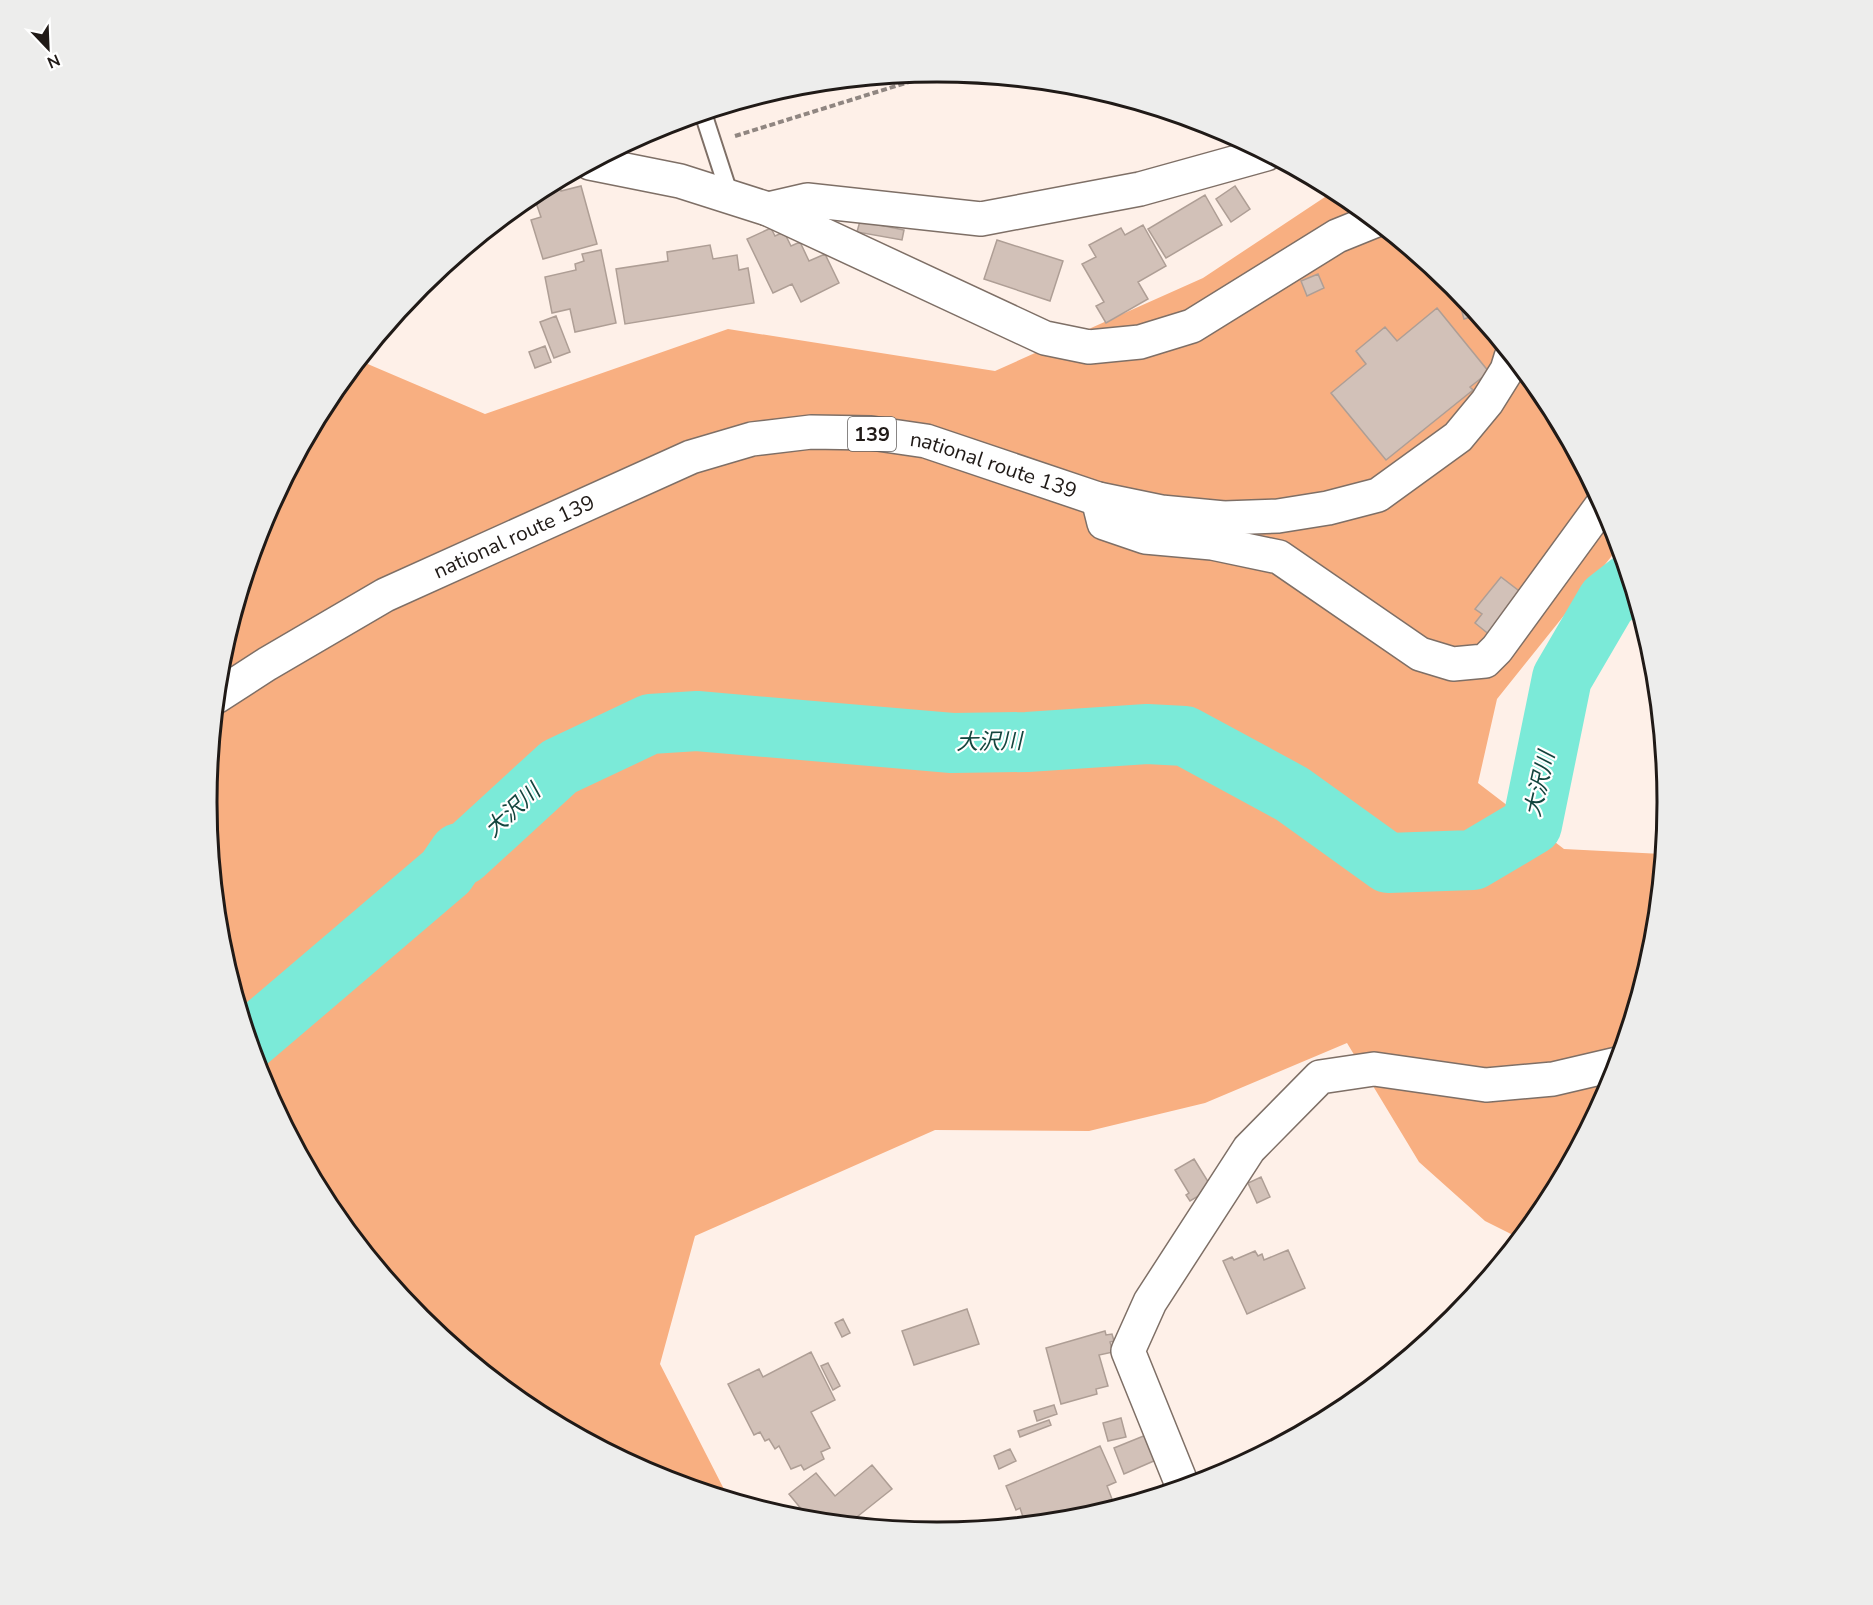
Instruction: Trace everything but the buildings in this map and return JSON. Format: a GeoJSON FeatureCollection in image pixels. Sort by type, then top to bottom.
{"type":"FeatureCollection","features":[{"type":"Feature","properties":{"kind":"main road"},"geometry":{"type":"LineString","coordinates":[[768,209],[807,201],[981,219],[1140,189],[1255,157]]}},
{"type":"Feature","properties":{"kind":"main road"},"geometry":{"type":"LineString","coordinates":[[602,165],[680,181],[768,209],[1046,338],[1089,347],[1140,342],[1192,326],[1337,236],[1366,224]]}},
{"type":"Feature","properties":{"kind":"main road","name":"national route 139"},"geometry":{"type":"LineString","coordinates":[[226,691],[385,595],[691,457],[752,440],[811,432],[870,433],[926,441],[1098,499],[1161,512],[1224,518],[1278,516],[1328,508],[1378,495],[1458,437],[1487,402],[1508,364]]}},
{"type":"Feature","properties":{"kind":"main road"},"geometry":{"type":"LineString","coordinates":[[1098,499],[1104,523],[1145,537],[1212,543],[1279,557],[1420,654],[1453,664],[1485,661],[1497,649],[1596,514]]}},
{"type":"Feature","properties":{"kind":"main road"},"geometry":{"type":"LineString","coordinates":[[1180,1480],[1128,1351],[1150,1302],[1249,1149],[1320,1077],[1374,1069],[1486,1085],[1553,1079],[1606,1067]]}},
{"type":"Feature","properties":{"kind":"lane"},"geometry":{"type":"LineString","coordinates":[[706,121],[730,196]]}},
{"type":"Feature","properties":{"kind":"path"},"geometry":{"type":"LineString","coordinates":[[713,143],[905,83]]}},
{"type":"Feature","properties":{"kind":"shaded area"},"geometry":{"type":"Polygon","coordinates":[[[1325,197],[1375,231],[1411,261],[1446,293],[1478,328],[1535,402],[1582,484],[1602,527],[1612,555],[1497,699],[1478,783],[1564,849],[1655,854],[1643,943],[1632,989],[1602,1078],[1582,1121],[1535,1203],[1512,1235],[1485,1221],[1419,1162],[1347,1043],[1205,1103],[1089,1131],[935,1130],[695,1236],[660,1364],[724,1490],[661,1468],[618,1448],[576,1426],[498,1374],[427,1312],[395,1277],[365,1241],[313,1162],[271,1078],[255,1034],[230,943],[223,896],[218,850],[218,755],[230,662],[241,616],[271,527],[291,484],[313,442],[366,363],[485,414],[728,329],[995,371],[1203,278],[1325,197]]]}},
{"type":"Feature","properties":{"kind":"waterway","name":"大沢川"},"geometry":{"type":"LineString","coordinates":[[255,1035],[446,872],[459,853],[463,855],[559,767],[650,724],[697,721],[952,743],[1027,742],[1147,734],[1185,736],[1292,794],[1388,863],[1473,860],[1532,825],[1562,678],[1607,601],[1623,588]]}}]}
